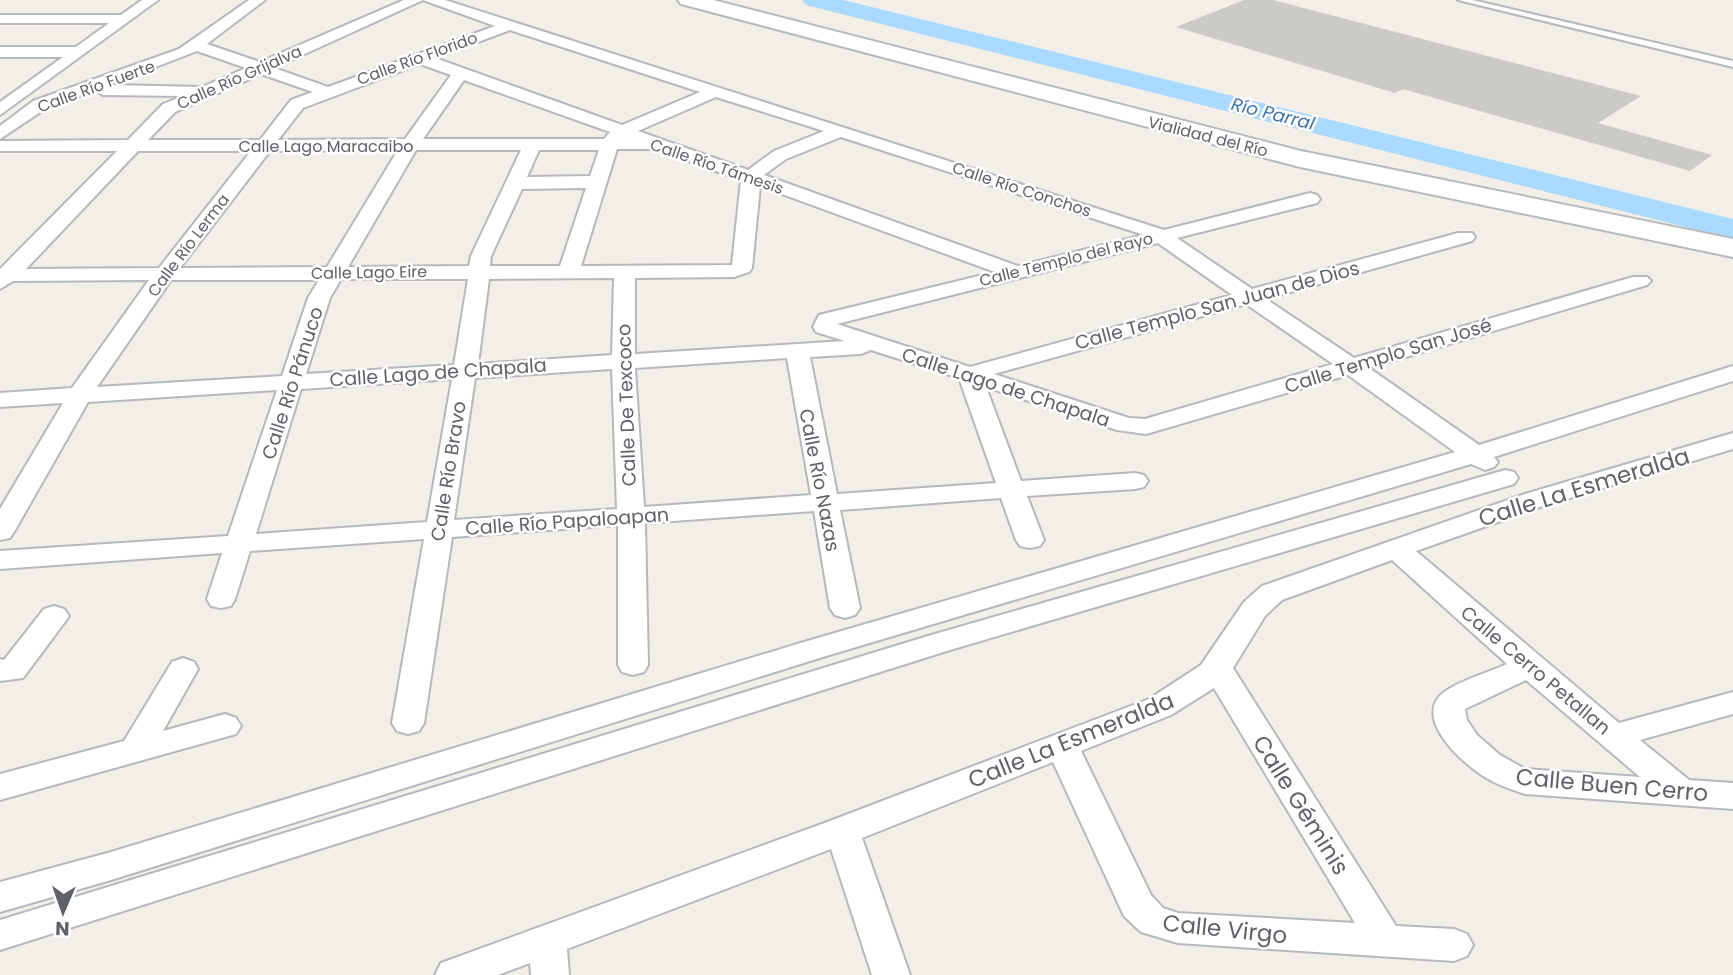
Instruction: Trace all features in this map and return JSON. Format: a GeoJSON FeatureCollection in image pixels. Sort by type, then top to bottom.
{"type":"FeatureCollection","features":[{"type":"Feature","properties":{"kind":"main road","name":"Vialidad del Río"},"geometry":{"type":"LineString","coordinates":[[688,0],[1300,159],[1733,248]]}},
{"type":"Feature","properties":{"kind":"street"},"geometry":{"type":"LineString","coordinates":[[0,111],[151,0]]}},
{"type":"Feature","properties":{"kind":"street","name":"Calle Río Fuerte"},"geometry":{"type":"LineString","coordinates":[[0,134],[26,112],[80,89],[170,59],[196,45],[258,0]]}},
{"type":"Feature","properties":{"kind":"street","name":"Calle Río Grijalva"},"geometry":{"type":"LineString","coordinates":[[2,278],[169,108],[416,0]]}},
{"type":"Feature","properties":{"kind":"street","name":"Calle Río Conchos"},"geometry":{"type":"LineString","coordinates":[[441,2],[1162,235],[1475,454],[1534,500]]}},
{"type":"Feature","properties":{"kind":"street"},"geometry":{"type":"LineString","coordinates":[[0,19],[126,19]]}},
{"type":"Feature","properties":{"kind":"street","name":"Calle Río Florido"},"geometry":{"type":"LineString","coordinates":[[324,92],[510,25]]}},
{"type":"Feature","properties":{"kind":"street"},"geometry":{"type":"LineString","coordinates":[[196,45],[264,67],[324,92]]}},
{"type":"Feature","properties":{"kind":"street"},"geometry":{"type":"LineString","coordinates":[[0,52],[78,52]]}},
{"type":"Feature","properties":{"kind":"street","name":"Calle Río Támesis"},"geometry":{"type":"LineString","coordinates":[[419,58],[614,139],[653,144],[1016,272]]}},
{"type":"Feature","properties":{"kind":"street","name":"Calle Río Pánuco"},"geometry":{"type":"LineString","coordinates":[[221,600],[309,323],[334,272],[409,146],[460,74]]}},
{"type":"Feature","properties":{"kind":"street"},"geometry":{"type":"LineString","coordinates":[[0,88],[29,89]]}},
{"type":"Feature","properties":{"kind":"street"},"geometry":{"type":"LineString","coordinates":[[80,89],[205,92]]}},
{"type":"Feature","properties":{"kind":"street","name":"Calle Río Lerma"},"geometry":{"type":"LineString","coordinates":[[0,532],[79,396],[164,275],[296,104],[324,92]]}},
{"type":"Feature","properties":{"kind":"street"},"geometry":{"type":"LineString","coordinates":[[569,271],[597,182],[614,139],[716,92]]}},
{"type":"Feature","properties":{"kind":"street"},"geometry":{"type":"LineString","coordinates":[[0,111],[26,112]]}},
{"type":"Feature","properties":{"kind":"street"},"geometry":{"type":"LineString","coordinates":[[751,178],[762,167],[776,159],[840,131]]}},
{"type":"Feature","properties":{"kind":"street","name":"Calle Lago Maracaibo"},"geometry":{"type":"LineString","coordinates":[[0,146],[532,146],[614,139]]}},
{"type":"Feature","properties":{"kind":"street","name":"Calle Río Bravo"},"geometry":{"type":"LineString","coordinates":[[408,723],[465,370],[477,271],[481,256],[532,146]]}},
{"type":"Feature","properties":{"kind":"street","name":"Calle Lago Eire"},"geometry":{"type":"LineString","coordinates":[[2,278],[334,272],[739,270],[742,268],[751,178]]}},
{"type":"Feature","properties":{"kind":"street"},"geometry":{"type":"LineString","coordinates":[[514,183],[597,182]]}},
{"type":"Feature","properties":{"kind":"street","name":"Calle Templo del Rayo"},"geometry":{"type":"LineString","coordinates":[[824,324],[1016,272],[1310,199]]}},
{"type":"Feature","properties":{"kind":"street","name":"Calle Templo San Juan de Dios"},"geometry":{"type":"LineString","coordinates":[[969,374],[1465,237]]}},
{"type":"Feature","properties":{"kind":"street","name":"Calle De Texcoco"},"geometry":{"type":"LineString","coordinates":[[625,271],[623,360],[631,517],[633,666]]}},
{"type":"Feature","properties":{"kind":"street","name":"Calle Templo San José"},"geometry":{"type":"LineString","coordinates":[[1136,427],[1155,425],[1640,281]]}},
{"type":"Feature","properties":{"kind":"street","name":"Calle Lago de Chapala"},"geometry":{"type":"LineString","coordinates":[[824,324],[827,329],[876,346],[1136,427]]}},
{"type":"Feature","properties":{"kind":"street","name":"Calle Lago de Chapala"},"geometry":{"type":"LineString","coordinates":[[0,400],[876,346]]}},
{"type":"Feature","properties":{"kind":"street","name":"Calle Río Nazas"},"geometry":{"type":"LineString","coordinates":[[796,351],[845,608]]}},
{"type":"Feature","properties":{"kind":"street"},"geometry":{"type":"LineString","coordinates":[[0,897],[111,866],[815,649],[1475,454],[1733,373]]}},
{"type":"Feature","properties":{"kind":"street"},"geometry":{"type":"LineString","coordinates":[[969,374],[1030,540]]}},
{"type":"Feature","properties":{"kind":"street","name":"Calle La Esmeralda"},"geometry":{"type":"LineString","coordinates":[[454,975],[549,957],[842,831],[1160,706],[1192,688],[1217,668],[1256,603],[1272,593],[1534,500],[1733,441]]}},
{"type":"Feature","properties":{"kind":"street"},"geometry":{"type":"LineString","coordinates":[[0,935],[862,668],[1310,532],[1505,478]]}},
{"type":"Feature","properties":{"kind":"street","name":"Calle Río Papaloapan"},"geometry":{"type":"LineString","coordinates":[[0,560],[1135,481]]}},
{"type":"Feature","properties":{"kind":"street","name":"Calle Cerro Petallan"},"geometry":{"type":"LineString","coordinates":[[1395,548],[1529,666],[1679,791]]}},
{"type":"Feature","properties":{"kind":"street"},"geometry":{"type":"LineString","coordinates":[[4,676],[54,616]]}},
{"type":"Feature","properties":{"kind":"street","name":"Calle Buen Cerro"},"geometry":{"type":"LineString","coordinates":[[1529,666],[1454,701],[1449,709],[1453,727],[1488,765],[1499,773],[1525,781],[1733,796]]}},
{"type":"Feature","properties":{"kind":"street","name":"Calle Géminis"},"geometry":{"type":"LineString","coordinates":[[1217,668],[1386,942]]}},
{"type":"Feature","properties":{"kind":"street"},"geometry":{"type":"LineString","coordinates":[[135,751],[183,669]]}},
{"type":"Feature","properties":{"kind":"street"},"geometry":{"type":"LineString","coordinates":[[1614,736],[1733,703]]}},
{"type":"Feature","properties":{"kind":"street"},"geometry":{"type":"LineString","coordinates":[[0,788],[225,726]]}},
{"type":"Feature","properties":{"kind":"street","name":"Calle Virgo"},"geometry":{"type":"LineString","coordinates":[[1062,746],[1146,917],[1158,924],[1178,928],[1454,945]]}},
{"type":"Feature","properties":{"kind":"street"},"geometry":{"type":"LineString","coordinates":[[842,831],[891,975]]}},
{"type":"Feature","properties":{"kind":"lane"},"geometry":{"type":"LineString","coordinates":[[1462,0],[1733,64]]}},
{"type":"Feature","properties":{"kind":"building"},"geometry":{"type":"Polygon","coordinates":[[[1244,0],[1273,0],[1641,96],[1598,123],[1712,155],[1690,171],[1403,89],[1395,93],[1176,27],[1244,0]]]}},
{"type":"Feature","properties":{"kind":"waterway","name":"Río Parral"},"geometry":{"type":"LineString","coordinates":[[814,0],[1733,229]]}}]}
